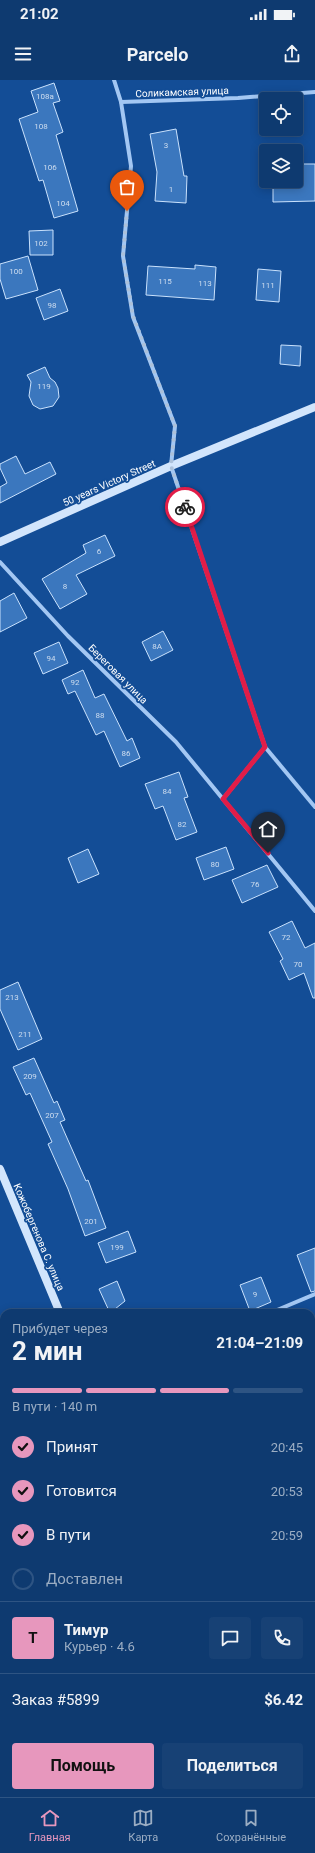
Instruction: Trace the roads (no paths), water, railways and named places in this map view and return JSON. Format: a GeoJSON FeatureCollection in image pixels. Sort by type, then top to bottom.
{"type":"FeatureCollection","features":[{"type":"Feature","properties":{"kind":"main road","name":"50 years Victory Street"},"geometry":{"type":"LineString","coordinates":[[0,542],[171,466],[315,407]]}},
{"type":"Feature","properties":{"kind":"main road","name":"Кожобергенова С. улица"},"geometry":{"type":"LineString","coordinates":[[0,1169],[58,1309]]}},
{"type":"Feature","properties":{"kind":"street"},"geometry":{"type":"LineString","coordinates":[[114,80],[121,102],[131,166],[123,256],[133,316],[175,426],[171,466],[265,747],[315,807]]}},
{"type":"Feature","properties":{"kind":"street","name":"Соликамская улица"},"geometry":{"type":"LineString","coordinates":[[121,102],[238,98],[315,92]]}},
{"type":"Feature","properties":{"kind":"street","name":"Береговая улица"},"geometry":{"type":"LineString","coordinates":[[0,562],[68,636],[176,742],[315,911]]}},
{"type":"Feature","properties":{"kind":"street"},"geometry":{"type":"LineString","coordinates":[[223,799],[265,747]]}},
{"type":"Feature","properties":{"kind":"street"},"geometry":{"type":"LineString","coordinates":[[279,1309],[315,1294]]}}]}
